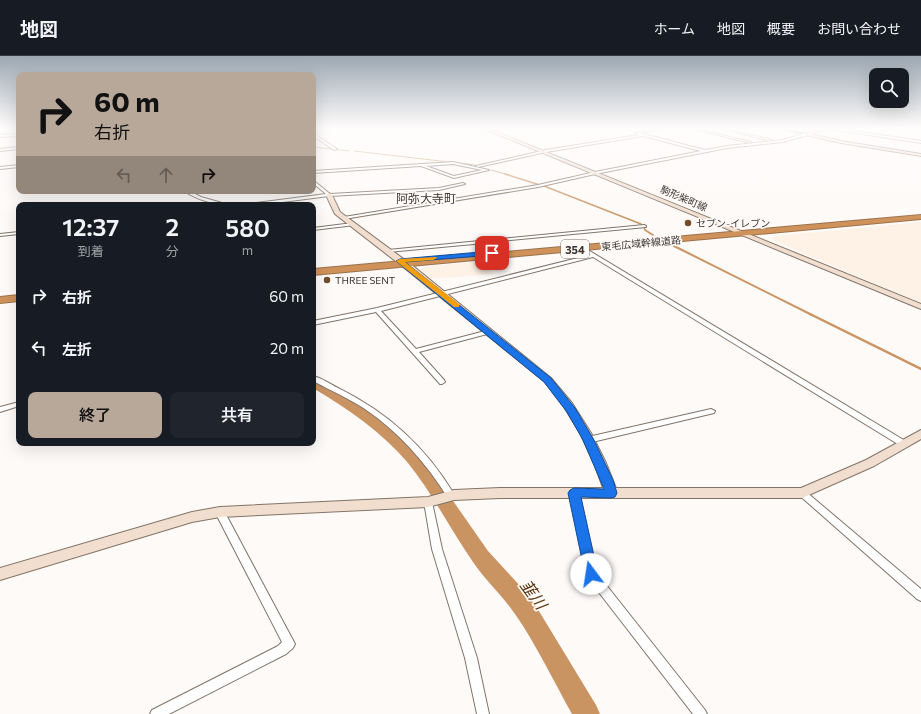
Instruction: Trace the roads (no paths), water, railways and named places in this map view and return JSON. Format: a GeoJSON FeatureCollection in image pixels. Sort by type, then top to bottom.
{"type":"FeatureCollection","features":[{"type":"Feature","properties":{"kind":"highway","name":"東毛広域幹線道路"},"geometry":{"type":"LineString","coordinates":[[316,272],[507,252],[921,216]]}},
{"type":"Feature","properties":{"kind":"highway","name":"東毛広域幹線道路"},"geometry":{"type":"LineString","coordinates":[[316,269],[580,248],[740,232]]}},
{"type":"Feature","properties":{"kind":"highway"},"geometry":{"type":"LineString","coordinates":[[0,297],[16,295]]}},
{"type":"Feature","properties":{"kind":"highway"},"geometry":{"type":"LineString","coordinates":[[0,300],[16,298]]}},
{"type":"Feature","properties":{"kind":"street"},"geometry":{"type":"LineString","coordinates":[[478,166],[512,159]]}},
{"type":"Feature","properties":{"kind":"street","name":"駒形柴町線"},"geometry":{"type":"LineString","coordinates":[[560,159],[921,307]]}},
{"type":"Feature","properties":{"kind":"street"},"geometry":{"type":"LineString","coordinates":[[344,218],[538,186],[595,172],[665,159]]}},
{"type":"Feature","properties":{"kind":"street"},"geometry":{"type":"LineString","coordinates":[[316,172],[453,163],[478,166],[488,170],[454,177]]}},
{"type":"Feature","properties":{"kind":"street"},"geometry":{"type":"LineString","coordinates":[[0,168],[16,166]]}},
{"type":"Feature","properties":{"kind":"street"},"geometry":{"type":"LineString","coordinates":[[273,202],[329,195],[438,189],[463,184],[454,177],[421,166]]}},
{"type":"Feature","properties":{"kind":"street"},"geometry":{"type":"LineString","coordinates":[[316,184],[329,195],[334,209],[344,218],[441,293],[548,380],[565,401],[588,440],[607,480],[611,493]]}},
{"type":"Feature","properties":{"kind":"street"},"geometry":{"type":"LineString","coordinates":[[192,194],[200,198],[215,202]]}},
{"type":"Feature","properties":{"kind":"street"},"geometry":{"type":"LineString","coordinates":[[316,229],[353,224]]}},
{"type":"Feature","properties":{"kind":"street"},"geometry":{"type":"LineString","coordinates":[[388,251],[644,226]]}},
{"type":"Feature","properties":{"kind":"street"},"geometry":{"type":"LineString","coordinates":[[0,236],[16,233]]}},
{"type":"Feature","properties":{"kind":"street"},"geometry":{"type":"LineString","coordinates":[[497,241],[507,252]]}},
{"type":"Feature","properties":{"kind":"street"},"geometry":{"type":"LineString","coordinates":[[580,248],[904,444]]}},
{"type":"Feature","properties":{"kind":"street"},"geometry":{"type":"LineString","coordinates":[[316,322],[377,310],[593,256]]}},
{"type":"Feature","properties":{"kind":"street"},"geometry":{"type":"LineString","coordinates":[[377,310],[442,382]]}},
{"type":"Feature","properties":{"kind":"street"},"geometry":{"type":"LineString","coordinates":[[415,351],[489,332]]}},
{"type":"Feature","properties":{"kind":"street"},"geometry":{"type":"LineString","coordinates":[[316,380],[355,400],[385,420],[421,455],[451,496]]}},
{"type":"Feature","properties":{"kind":"street"},"geometry":{"type":"LineString","coordinates":[[0,410],[16,405]]}},
{"type":"Feature","properties":{"kind":"street"},"geometry":{"type":"LineString","coordinates":[[588,440],[711,411]]}},
{"type":"Feature","properties":{"kind":"street"},"geometry":{"type":"LineString","coordinates":[[0,574],[192,517],[220,512],[428,502],[451,496],[500,493],[802,494],[870,463],[921,434]]}},
{"type":"Feature","properties":{"kind":"street"},"geometry":{"type":"LineString","coordinates":[[574,493],[591,574],[701,714]]}},
{"type":"Feature","properties":{"kind":"street"},"geometry":{"type":"LineString","coordinates":[[802,494],[921,596]]}},
{"type":"Feature","properties":{"kind":"street"},"geometry":{"type":"LineString","coordinates":[[428,502],[437,549],[471,658],[483,714]]}},
{"type":"Feature","properties":{"kind":"street"},"geometry":{"type":"LineString","coordinates":[[156,714],[282,650],[288,644],[220,512]]}},
{"type":"Feature","properties":{"kind":"waterway"},"geometry":{"type":"LineString","coordinates":[[421,159],[475,165]]}},
{"type":"Feature","properties":{"kind":"waterway"},"geometry":{"type":"LineString","coordinates":[[491,170],[509,175]]}},
{"type":"Feature","properties":{"kind":"waterway"},"geometry":{"type":"LineString","coordinates":[[505,174],[540,185]]}},
{"type":"Feature","properties":{"kind":"waterway"},"geometry":{"type":"LineString","coordinates":[[544,186],[641,224]]}},
{"type":"Feature","properties":{"kind":"waterway"},"geometry":{"type":"LineString","coordinates":[[644,227],[645,230],[653,235]]}},
{"type":"Feature","properties":{"kind":"waterway"},"geometry":{"type":"LineString","coordinates":[[674,246],[810,314]]}},
{"type":"Feature","properties":{"kind":"waterway"},"geometry":{"type":"LineString","coordinates":[[810,314],[921,369]]}},
{"type":"Feature","properties":{"kind":"waterway","name":"韮川"},"geometry":{"type":"LineString","coordinates":[[316,384],[340,397],[389,433],[415,460],[440,495]]}},
{"type":"Feature","properties":{"kind":"waterway","name":"韮川"},"geometry":{"type":"LineString","coordinates":[[444,501],[481,557],[523,606],[587,714]]}},
{"type":"Feature","properties":{"kind":"place","name":"セブン-イレブン"},"geometry":{"type":"Point","coordinates":[688,223]}},
{"type":"Feature","properties":{"kind":"place","name":"THREE SENT"},"geometry":{"type":"Point","coordinates":[327,280]}},
{"type":"Feature","properties":{"kind":"district","name":"阿弥大寺町"},"geometry":{"type":"Point","coordinates":[426,198]}}]}
